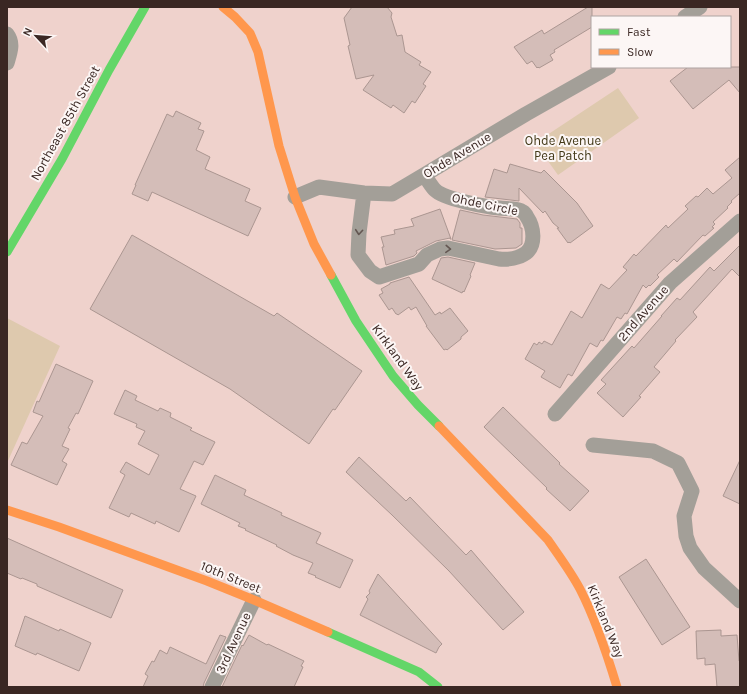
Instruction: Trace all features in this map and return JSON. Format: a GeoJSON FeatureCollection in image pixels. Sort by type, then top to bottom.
{"type":"FeatureCollection","features":[{"type":"Feature","properties":{"kind":"main road","name":"Northeast 85th Street"},"geometry":{"type":"LineString","coordinates":[[9,249],[62,159],[109,70],[145,7]]}},
{"type":"Feature","properties":{"kind":"main road","name":"Kirkland Way"},"geometry":{"type":"LineString","coordinates":[[223,7],[250,33],[258,52],[279,146],[295,197],[314,244],[356,321],[393,376],[418,405],[548,540],[566,565],[584,597],[599,631],[617,687]]}},
{"type":"Feature","properties":{"kind":"main road","name":"10th Street"},"geometry":{"type":"LineString","coordinates":[[7,510],[207,581],[254,600],[419,672],[438,687]]}},
{"type":"Feature","properties":{"kind":"street"},"geometry":{"type":"LineString","coordinates":[[686,16],[700,7]]}},
{"type":"Feature","properties":{"kind":"street"},"geometry":{"type":"LineString","coordinates":[[7,34],[10,38],[12,49],[7,63]]}},
{"type":"Feature","properties":{"kind":"street","name":"Ohde Avenue"},"geometry":{"type":"LineString","coordinates":[[295,197],[319,187],[364,193],[392,194],[526,114],[607,68]]}},
{"type":"Feature","properties":{"kind":"street","name":"Ohde Circle"},"geometry":{"type":"LineString","coordinates":[[364,193],[358,255],[370,271],[379,277],[418,264],[427,255],[440,249],[448,248],[507,260],[523,255],[529,251],[532,244],[533,233],[529,220],[524,212],[490,207],[454,199],[436,191],[424,176]]}},
{"type":"Feature","properties":{"kind":"street","name":"2nd Avenue"},"geometry":{"type":"LineString","coordinates":[[555,414],[670,283],[740,221]]}},
{"type":"Feature","properties":{"kind":"street"},"geometry":{"type":"LineString","coordinates":[[593,445],[653,451],[678,463],[692,491],[684,516],[686,536],[690,548],[704,568],[740,601]]}},
{"type":"Feature","properties":{"kind":"street","name":"3rd Avenue"},"geometry":{"type":"LineString","coordinates":[[212,687],[254,600]]}},
{"type":"Feature","properties":{"kind":"green space","name":"Ohde Avenue Pea Patch"},"geometry":{"type":"Polygon","coordinates":[[[618,88],[639,118],[558,175],[535,143],[618,88]]]}},
{"type":"Feature","properties":{"kind":"green space"},"geometry":{"type":"Polygon","coordinates":[[[7,318],[60,346],[7,463],[7,318]]]}},
{"type":"Feature","properties":{"kind":"building"},"geometry":{"type":"Polygon","coordinates":[[[352,7],[387,7],[392,13],[391,17],[397,36],[402,35],[405,52],[421,62],[419,65],[431,72],[423,84],[426,86],[415,103],[412,101],[404,113],[393,105],[391,108],[363,90],[374,75],[356,79],[348,46],[350,45],[344,18],[352,7]]]}},
{"type":"Feature","properties":{"kind":"building"},"geometry":{"type":"Polygon","coordinates":[[[588,7],[592,7],[591,28],[554,50],[555,52],[550,55],[553,60],[537,68],[532,61],[527,64],[514,47],[542,30],[544,34],[588,7]]]}},
{"type":"Feature","properties":{"kind":"building"},"geometry":{"type":"Polygon","coordinates":[[[740,67],[740,93],[729,80],[693,109],[670,81],[687,68],[740,67]]]}},
{"type":"Feature","properties":{"kind":"building"},"geometry":{"type":"Polygon","coordinates":[[[176,111],[201,123],[198,129],[204,131],[196,150],[210,157],[205,169],[250,189],[245,201],[261,208],[248,236],[152,192],[148,201],[132,194],[167,114],[173,117],[176,111]]]}},
{"type":"Feature","properties":{"kind":"building"},"geometry":{"type":"Polygon","coordinates":[[[740,157],[740,193],[731,201],[732,202],[727,207],[728,208],[713,222],[715,224],[712,227],[714,228],[705,236],[703,235],[677,262],[674,259],[657,275],[659,277],[650,286],[649,285],[646,288],[643,285],[627,314],[625,313],[621,319],[617,317],[603,341],[601,340],[597,347],[590,343],[572,376],[568,374],[560,388],[541,377],[545,371],[525,359],[534,343],[537,345],[539,342],[542,344],[544,341],[552,345],[571,311],[582,318],[601,284],[609,289],[627,270],[623,267],[634,254],[636,256],[666,225],[668,228],[688,209],[685,206],[696,196],[698,197],[707,188],[713,194],[732,178],[725,170],[740,157]]]}},
{"type":"Feature","properties":{"kind":"building"},"geometry":{"type":"Polygon","coordinates":[[[510,164],[541,173],[544,170],[577,203],[593,226],[568,243],[557,228],[559,228],[553,223],[545,211],[543,213],[519,188],[519,201],[485,197],[494,169],[507,173],[510,164]]]}},
{"type":"Feature","properties":{"kind":"building"},"geometry":{"type":"Polygon","coordinates":[[[440,209],[451,239],[436,241],[416,251],[417,253],[414,256],[386,265],[381,237],[395,234],[394,230],[414,226],[411,219],[440,209]]]}},
{"type":"Feature","properties":{"kind":"building"},"geometry":{"type":"Polygon","coordinates":[[[460,210],[483,215],[517,219],[520,223],[520,228],[522,228],[522,244],[516,248],[495,249],[452,240],[460,210]]]}},
{"type":"Feature","properties":{"kind":"building"},"geometry":{"type":"Polygon","coordinates":[[[132,235],[274,316],[277,313],[362,371],[309,444],[230,389],[90,309],[132,235]]]}},
{"type":"Feature","properties":{"kind":"building"},"geometry":{"type":"Polygon","coordinates":[[[740,245],[740,277],[732,269],[693,312],[697,317],[675,340],[676,341],[654,367],[660,372],[639,396],[641,397],[623,417],[597,393],[606,384],[601,380],[632,346],[634,348],[677,298],[680,300],[710,267],[714,271],[740,245]]]}},
{"type":"Feature","properties":{"kind":"building"},"geometry":{"type":"Polygon","coordinates":[[[448,257],[475,263],[470,275],[471,276],[464,292],[463,291],[462,293],[432,279],[441,258],[448,257]]]}},
{"type":"Feature","properties":{"kind":"building"},"geometry":{"type":"Polygon","coordinates":[[[409,277],[435,315],[440,312],[441,314],[450,308],[468,331],[461,337],[461,339],[447,350],[444,350],[426,326],[416,307],[411,310],[409,307],[398,315],[392,308],[389,310],[379,295],[383,293],[381,289],[390,283],[409,277]]]}},
{"type":"Feature","properties":{"kind":"building"},"geometry":{"type":"Polygon","coordinates":[[[56,364],[93,381],[78,414],[76,413],[68,428],[70,429],[62,446],[69,449],[62,461],[67,464],[57,485],[11,465],[22,442],[27,444],[43,416],[33,412],[56,364]]]}},
{"type":"Feature","properties":{"kind":"building"},"geometry":{"type":"Polygon","coordinates":[[[125,390],[137,396],[135,400],[158,411],[160,408],[171,413],[170,417],[192,428],[190,430],[215,442],[203,465],[194,461],[180,489],[196,496],[179,532],[156,521],[155,524],[131,513],[129,517],[109,508],[125,475],[120,472],[126,462],[149,475],[159,455],[138,444],[145,431],[136,427],[137,424],[114,414],[125,390]]]}},
{"type":"Feature","properties":{"kind":"building"},"geometry":{"type":"Polygon","coordinates":[[[503,407],[560,463],[559,464],[589,491],[570,511],[484,427],[503,407]]]}},
{"type":"Feature","properties":{"kind":"building"},"geometry":{"type":"Polygon","coordinates":[[[359,457],[406,501],[410,497],[466,555],[471,550],[524,612],[503,630],[449,571],[346,472],[359,457]]]}},
{"type":"Feature","properties":{"kind":"building"},"geometry":{"type":"Polygon","coordinates":[[[740,460],[740,504],[723,496],[740,460]]]}},
{"type":"Feature","properties":{"kind":"building"},"geometry":{"type":"Polygon","coordinates":[[[215,475],[246,490],[244,495],[282,513],[281,515],[321,533],[316,543],[353,560],[340,588],[308,573],[313,563],[293,555],[276,546],[277,545],[245,530],[246,529],[238,526],[240,523],[201,504],[215,475]]]}},
{"type":"Feature","properties":{"kind":"building"},"geometry":{"type":"Polygon","coordinates":[[[7,538],[123,590],[111,618],[37,586],[37,584],[7,573],[7,538]]]}},
{"type":"Feature","properties":{"kind":"building"},"geometry":{"type":"Polygon","coordinates":[[[646,559],[690,627],[662,645],[619,577],[646,559]]]}},
{"type":"Feature","properties":{"kind":"building"},"geometry":{"type":"Polygon","coordinates":[[[378,574],[442,644],[436,653],[360,615],[368,599],[366,597],[370,593],[369,591],[378,574]]]}},
{"type":"Feature","properties":{"kind":"building"},"geometry":{"type":"Polygon","coordinates":[[[25,616],[59,631],[60,629],[91,643],[79,671],[37,653],[36,655],[15,646],[25,616]]]}},
{"type":"Feature","properties":{"kind":"building"},"geometry":{"type":"Polygon","coordinates":[[[721,630],[721,636],[737,635],[740,661],[740,687],[717,687],[715,664],[705,665],[705,658],[697,659],[696,631],[721,630]]]}},
{"type":"Feature","properties":{"kind":"building"},"geometry":{"type":"Polygon","coordinates":[[[220,635],[226,637],[203,687],[143,687],[148,676],[145,674],[152,661],[154,662],[160,650],[167,654],[170,647],[206,664],[220,635]]]}},
{"type":"Feature","properties":{"kind":"building"},"geometry":{"type":"Polygon","coordinates":[[[249,635],[267,645],[268,644],[304,661],[301,666],[303,667],[294,687],[222,687],[242,645],[243,646],[249,635]]]}},
{"type":"Feature","properties":{"kind":"traffic: fast"},"geometry":{"type":"LineString","coordinates":[[7,252],[62,159],[109,70],[145,7]]}},
{"type":"Feature","properties":{"kind":"traffic: fast"},"geometry":{"type":"LineString","coordinates":[[331,275],[356,321],[393,376],[418,405],[439,426]]}},
{"type":"Feature","properties":{"kind":"traffic: fast"},"geometry":{"type":"LineString","coordinates":[[328,632],[419,672],[438,687]]}},
{"type":"Feature","properties":{"kind":"traffic: slow"},"geometry":{"type":"LineString","coordinates":[[223,7],[250,33],[258,52],[279,146],[295,197],[314,244],[331,275]]}},
{"type":"Feature","properties":{"kind":"traffic: slow"},"geometry":{"type":"LineString","coordinates":[[439,426],[548,540],[565,564],[580,589],[591,613],[617,687]]}},
{"type":"Feature","properties":{"kind":"traffic: slow"},"geometry":{"type":"LineString","coordinates":[[7,510],[59,527],[207,581],[328,632]]}}]}
